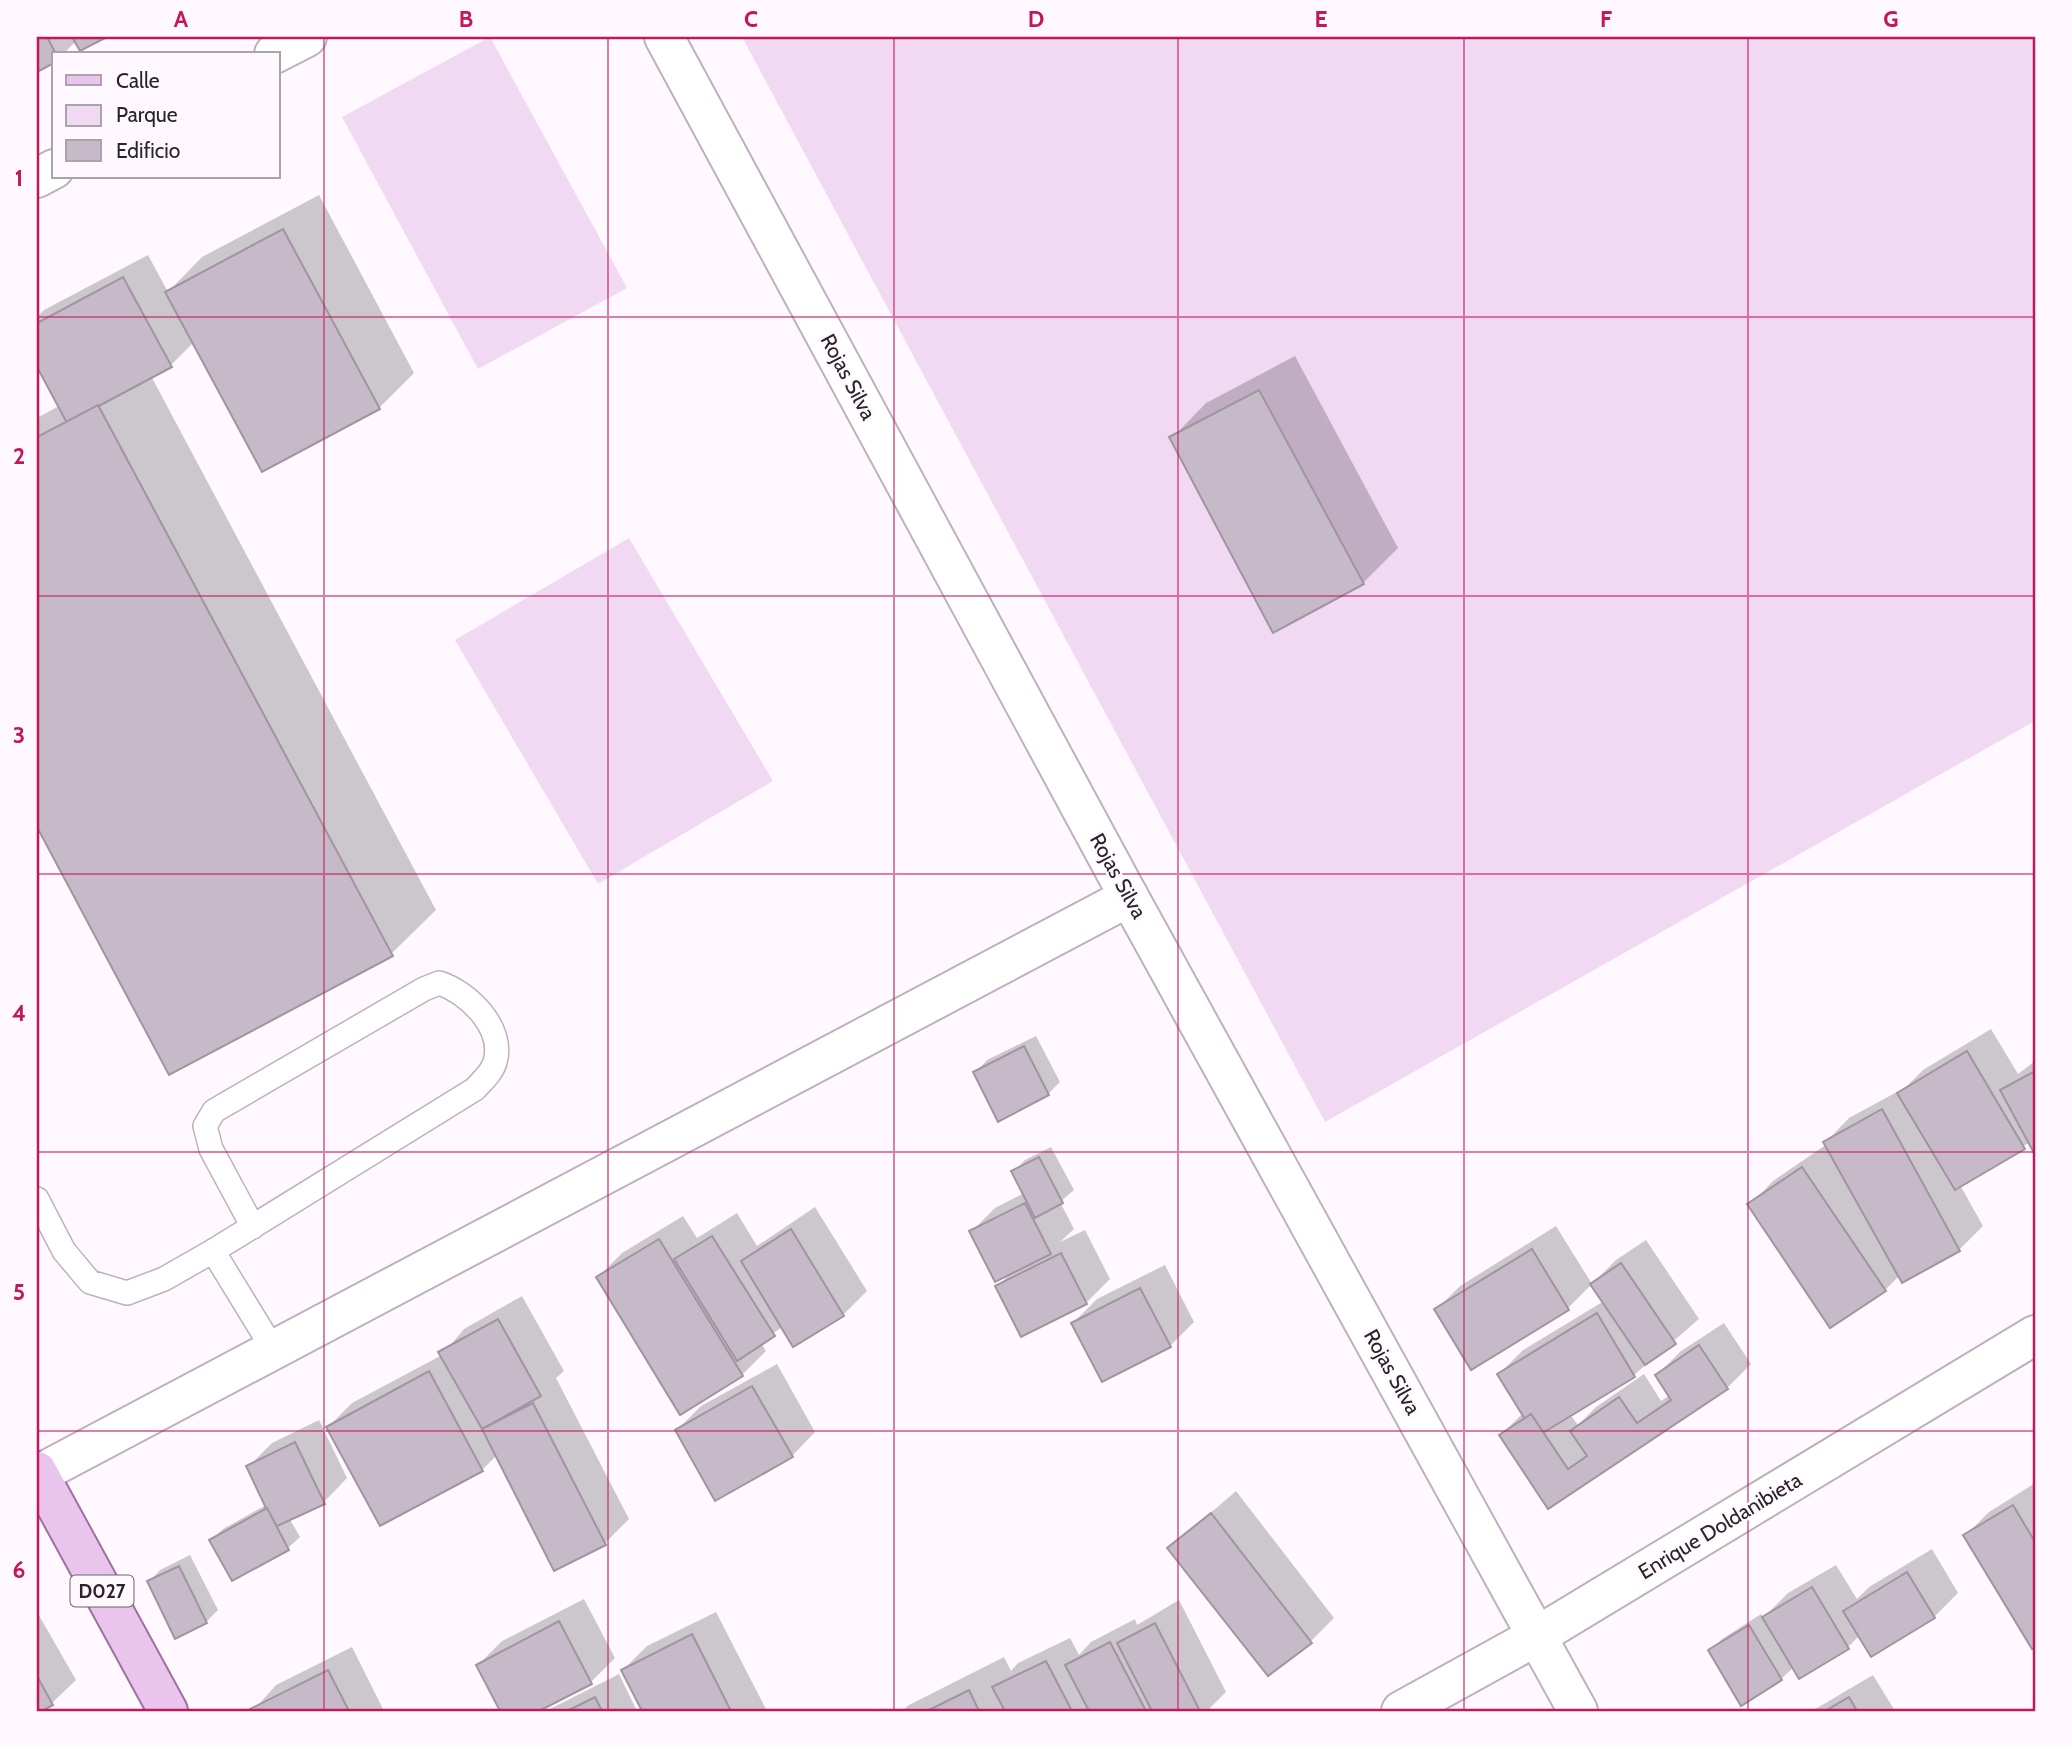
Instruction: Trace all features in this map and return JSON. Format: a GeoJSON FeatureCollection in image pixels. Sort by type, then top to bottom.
{"type":"FeatureCollection","features":[{"type":"Feature","properties":{"kind":"main road","name":"D027"},"geometry":{"type":"LineString","coordinates":[[37,1473],[168,1711]]}},
{"type":"Feature","properties":{"kind":"street"},"geometry":{"type":"LineString","coordinates":[[278,52],[307,37]]}},
{"type":"Feature","properties":{"kind":"street","name":"Rojas Silva"},"geometry":{"type":"LineString","coordinates":[[664,37],[1129,897],[1578,1711]]}},
{"type":"Feature","properties":{"kind":"street"},"geometry":{"type":"LineString","coordinates":[[37,1473],[1129,897]]}},
{"type":"Feature","properties":{"kind":"street","name":"Enrique Doldanibieta"},"geometry":{"type":"LineString","coordinates":[[1401,1711],[1537,1636],[2035,1335]]}},
{"type":"Feature","properties":{"kind":"lane"},"geometry":{"type":"LineString","coordinates":[[37,1199],[64,1251],[90,1282],[127,1293],[164,1279],[253,1227],[480,1083],[495,1064],[497,1049],[486,1019],[471,998],[456,988],[439,983],[424,989],[214,1111],[205,1126],[211,1149],[253,1227]]}},
{"type":"Feature","properties":{"kind":"lane"},"geometry":{"type":"LineString","coordinates":[[213,1251],[273,1349]]}},
{"type":"Feature","properties":{"kind":"green space"},"geometry":{"type":"Polygon","coordinates":[[[490,37],[627,288],[478,369],[342,117],[490,37]]]}},
{"type":"Feature","properties":{"kind":"green space"},"geometry":{"type":"Polygon","coordinates":[[[742,37],[2035,37],[2035,721],[1325,1122],[742,37]]]}},
{"type":"Feature","properties":{"kind":"green space"},"geometry":{"type":"Polygon","coordinates":[[[629,538],[773,781],[598,884],[455,640],[629,538]]]}},
{"type":"Feature","properties":{"kind":"building"},"geometry":{"type":"Polygon","coordinates":[[[37,37],[47,37],[55,52],[52,52],[52,64],[37,72],[37,37]]]}},
{"type":"Feature","properties":{"kind":"building"},"geometry":{"type":"Polygon","coordinates":[[[72,37],[107,37],[80,51],[72,37]]]}},
{"type":"Feature","properties":{"kind":"building"},"geometry":{"type":"Polygon","coordinates":[[[283,229],[380,409],[262,472],[165,292],[283,229]]]}},
{"type":"Feature","properties":{"kind":"building"},"geometry":{"type":"Polygon","coordinates":[[[123,277],[172,367],[67,423],[37,367],[37,323],[123,277]]]}},
{"type":"Feature","properties":{"kind":"building"},"geometry":{"type":"Polygon","coordinates":[[[1259,390],[1364,584],[1273,633],[1169,437],[1259,390]]]}},
{"type":"Feature","properties":{"kind":"building"},"geometry":{"type":"Polygon","coordinates":[[[98,405],[393,956],[169,1075],[37,827],[37,437],[98,405]]]}},
{"type":"Feature","properties":{"kind":"building"},"geometry":{"type":"Polygon","coordinates":[[[1024,1046],[1049,1095],[998,1122],[973,1072],[1024,1046]]]}},
{"type":"Feature","properties":{"kind":"building"},"geometry":{"type":"Polygon","coordinates":[[[1967,1051],[2025,1149],[1955,1190],[1897,1093],[1967,1051]]]}},
{"type":"Feature","properties":{"kind":"building"},"geometry":{"type":"Polygon","coordinates":[[[2035,1071],[2035,1155],[2000,1090],[2035,1071]]]}},
{"type":"Feature","properties":{"kind":"building"},"geometry":{"type":"Polygon","coordinates":[[[1882,1109],[1960,1251],[1902,1283],[1823,1142],[1882,1109]]]}},
{"type":"Feature","properties":{"kind":"building"},"geometry":{"type":"Polygon","coordinates":[[[1039,1157],[1063,1203],[1035,1218],[1011,1171],[1039,1157]]]}},
{"type":"Feature","properties":{"kind":"building"},"geometry":{"type":"Polygon","coordinates":[[[1802,1167],[1886,1291],[1830,1328],[1747,1204],[1802,1167]]]}},
{"type":"Feature","properties":{"kind":"building"},"geometry":{"type":"Polygon","coordinates":[[[1025,1203],[1051,1254],[995,1282],[969,1231],[1025,1203]]]}},
{"type":"Feature","properties":{"kind":"building"},"geometry":{"type":"Polygon","coordinates":[[[791,1229],[844,1316],[793,1347],[741,1261],[791,1229]]]}},
{"type":"Feature","properties":{"kind":"building"},"geometry":{"type":"Polygon","coordinates":[[[712,1236],[775,1336],[737,1361],[674,1259],[712,1236]]]}},
{"type":"Feature","properties":{"kind":"building"},"geometry":{"type":"Polygon","coordinates":[[[659,1239],[743,1376],[680,1415],[596,1277],[659,1239]]]}},
{"type":"Feature","properties":{"kind":"building"},"geometry":{"type":"Polygon","coordinates":[[[1532,1249],[1569,1310],[1471,1370],[1434,1309],[1532,1249]]]}},
{"type":"Feature","properties":{"kind":"building"},"geometry":{"type":"Polygon","coordinates":[[[1061,1253],[1087,1304],[1021,1337],[995,1286],[1061,1253]]]}},
{"type":"Feature","properties":{"kind":"building"},"geometry":{"type":"Polygon","coordinates":[[[1621,1263],[1676,1344],[1645,1365],[1590,1284],[1621,1263]]]}},
{"type":"Feature","properties":{"kind":"building"},"geometry":{"type":"Polygon","coordinates":[[[1140,1288],[1171,1347],[1102,1382],[1071,1323],[1140,1288]]]}},
{"type":"Feature","properties":{"kind":"building"},"geometry":{"type":"Polygon","coordinates":[[[1597,1313],[1635,1377],[1536,1437],[1497,1374],[1597,1313]]]}},
{"type":"Feature","properties":{"kind":"building"},"geometry":{"type":"Polygon","coordinates":[[[498,1319],[541,1396],[482,1429],[438,1352],[498,1319]]]}},
{"type":"Feature","properties":{"kind":"building"},"geometry":{"type":"Polygon","coordinates":[[[1699,1345],[1728,1389],[1548,1509],[1499,1435],[1531,1414],[1568,1469],[1587,1456],[1570,1431],[1619,1397],[1637,1423],[1671,1400],[1655,1375],[1699,1345]]]}},
{"type":"Feature","properties":{"kind":"building"},"geometry":{"type":"Polygon","coordinates":[[[429,1371],[483,1471],[380,1526],[326,1427],[429,1371]]]}},
{"type":"Feature","properties":{"kind":"building"},"geometry":{"type":"Polygon","coordinates":[[[752,1386],[793,1457],[715,1501],[675,1430],[752,1386]]]}},
{"type":"Feature","properties":{"kind":"building"},"geometry":{"type":"Polygon","coordinates":[[[533,1403],[606,1545],[554,1571],[482,1429],[533,1403]]]}},
{"type":"Feature","properties":{"kind":"building"},"geometry":{"type":"Polygon","coordinates":[[[295,1442],[325,1504],[275,1527],[246,1466],[295,1442]]]}},
{"type":"Feature","properties":{"kind":"building"},"geometry":{"type":"Polygon","coordinates":[[[2013,1505],[2035,1542],[2035,1648],[2032,1649],[1963,1535],[2013,1505]]]}},
{"type":"Feature","properties":{"kind":"building"},"geometry":{"type":"Polygon","coordinates":[[[267,1508],[289,1550],[232,1581],[209,1540],[267,1508]]]}},
{"type":"Feature","properties":{"kind":"building"},"geometry":{"type":"Polygon","coordinates":[[[1211,1513],[1312,1643],[1268,1676],[1167,1548],[1211,1513]]]}},
{"type":"Feature","properties":{"kind":"building"},"geometry":{"type":"Polygon","coordinates":[[[179,1566],[207,1623],[175,1639],[147,1581],[179,1566]]]}},
{"type":"Feature","properties":{"kind":"building"},"geometry":{"type":"Polygon","coordinates":[[[1907,1572],[1935,1618],[1871,1657],[1843,1611],[1907,1572]]]}},
{"type":"Feature","properties":{"kind":"building"},"geometry":{"type":"Polygon","coordinates":[[[1812,1587],[1849,1649],[1799,1679],[1762,1617],[1812,1587]]]}},
{"type":"Feature","properties":{"kind":"building"},"geometry":{"type":"Polygon","coordinates":[[[559,1621],[592,1684],[539,1711],[500,1711],[476,1665],[559,1621]]]}},
{"type":"Feature","properties":{"kind":"building"},"geometry":{"type":"Polygon","coordinates":[[[1155,1623],[1200,1711],[1152,1711],[1117,1643],[1155,1623]]]}},
{"type":"Feature","properties":{"kind":"building"},"geometry":{"type":"Polygon","coordinates":[[[1749,1625],[1782,1680],[1741,1706],[1708,1650],[1749,1625]]]}},
{"type":"Feature","properties":{"kind":"building"},"geometry":{"type":"Polygon","coordinates":[[[692,1634],[731,1711],[642,1711],[621,1670],[692,1634]]]}},
{"type":"Feature","properties":{"kind":"building"},"geometry":{"type":"Polygon","coordinates":[[[1110,1642],[1146,1711],[1089,1711],[1065,1665],[1110,1642]]]}},
{"type":"Feature","properties":{"kind":"building"},"geometry":{"type":"Polygon","coordinates":[[[1046,1661],[1072,1711],[1005,1711],[992,1687],[1046,1661]]]}},
{"type":"Feature","properties":{"kind":"building"},"geometry":{"type":"Polygon","coordinates":[[[328,1670],[349,1711],[251,1711],[250,1709],[328,1670]]]}},
{"type":"Feature","properties":{"kind":"building"},"geometry":{"type":"Polygon","coordinates":[[[37,1676],[53,1705],[42,1711],[37,1711],[37,1676]]]}},
{"type":"Feature","properties":{"kind":"building"},"geometry":{"type":"Polygon","coordinates":[[[969,1690],[979,1711],[927,1711],[969,1690]]]}},
{"type":"Feature","properties":{"kind":"building"},"geometry":{"type":"Polygon","coordinates":[[[595,1697],[602,1711],[567,1711],[595,1697]]]}},
{"type":"Feature","properties":{"kind":"building"},"geometry":{"type":"Polygon","coordinates":[[[1849,1697],[1857,1711],[1825,1711],[1849,1697]]]}}]}
